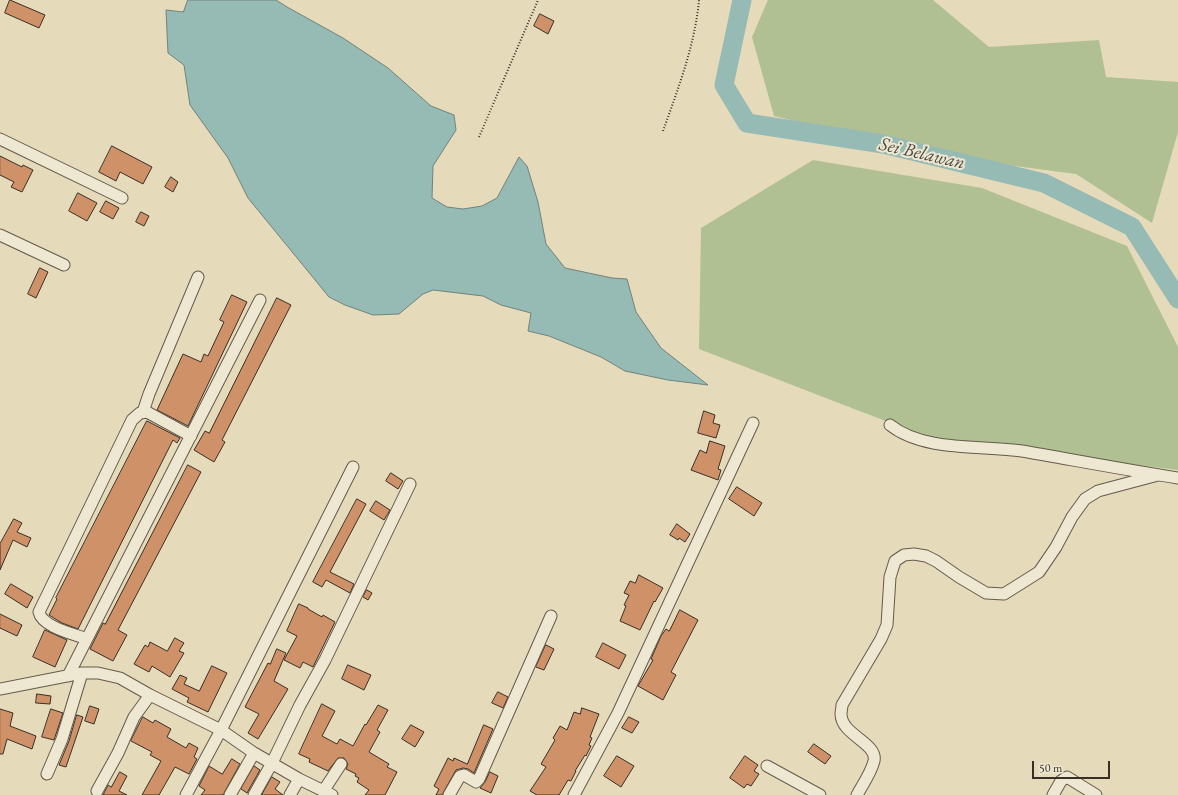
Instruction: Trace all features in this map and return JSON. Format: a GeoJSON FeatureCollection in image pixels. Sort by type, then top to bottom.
{"type":"FeatureCollection","features":[{"type":"Feature","properties":{"kind":"street"},"geometry":{"type":"LineString","coordinates":[[0,139],[122,198]]}},
{"type":"Feature","properties":{"kind":"street"},"geometry":{"type":"LineString","coordinates":[[0,235],[64,265]]}},
{"type":"Feature","properties":{"kind":"street"},"geometry":{"type":"LineString","coordinates":[[143,412],[149,394],[198,277]]}},
{"type":"Feature","properties":{"kind":"street"},"geometry":{"type":"LineString","coordinates":[[68,676],[260,300]]}},
{"type":"Feature","properties":{"kind":"street"},"geometry":{"type":"LineString","coordinates":[[87,639],[48,624],[41,619],[39,612],[132,420],[137,414],[143,412],[150,414],[191,436]]}},
{"type":"Feature","properties":{"kind":"street"},"geometry":{"type":"LineString","coordinates":[[574,795],[618,713],[753,423]]}},
{"type":"Feature","properties":{"kind":"street"},"geometry":{"type":"LineString","coordinates":[[890,425],[897,431],[924,441],[1020,451],[1178,478]]}},
{"type":"Feature","properties":{"kind":"street"},"geometry":{"type":"LineString","coordinates":[[186,795],[221,730],[354,467]]}},
{"type":"Feature","properties":{"kind":"street"},"geometry":{"type":"LineString","coordinates":[[857,795],[874,761],[874,754],[865,744],[852,734],[846,727],[840,715],[842,705],[881,639],[887,625],[890,577],[895,561],[904,555],[914,554],[926,556],[986,593],[1004,594],[1039,572],[1056,547],[1072,517],[1085,499],[1098,491],[1158,475]]}},
{"type":"Feature","properties":{"kind":"street"},"geometry":{"type":"LineString","coordinates":[[254,795],[325,660],[410,484]]}},
{"type":"Feature","properties":{"kind":"street"},"geometry":{"type":"LineString","coordinates":[[449,795],[460,776],[464,775],[476,782],[479,780],[551,616]]}},
{"type":"Feature","properties":{"kind":"street"},"geometry":{"type":"LineString","coordinates":[[0,689],[68,676],[98,673],[120,678],[150,695],[221,730],[254,753],[321,792],[341,764]]}},
{"type":"Feature","properties":{"kind":"street"},"geometry":{"type":"LineString","coordinates":[[47,774],[62,739],[82,674]]}},
{"type":"Feature","properties":{"kind":"street"},"geometry":{"type":"LineString","coordinates":[[97,791],[118,753],[134,717],[150,695]]}},
{"type":"Feature","properties":{"kind":"street"},"geometry":{"type":"LineString","coordinates":[[230,795],[254,753]]}},
{"type":"Feature","properties":{"kind":"street"},"geometry":{"type":"LineString","coordinates":[[768,766],[820,795]]}},
{"type":"Feature","properties":{"kind":"street"},"geometry":{"type":"LineString","coordinates":[[1053,795],[1061,781],[1067,777],[1096,795]]}},
{"type":"Feature","properties":{"kind":"street"},"geometry":{"type":"LineString","coordinates":[[290,795],[299,779]]}},
{"type":"Feature","properties":{"kind":"path"},"geometry":{"type":"LineString","coordinates":[[479,137],[538,0]]}},
{"type":"Feature","properties":{"kind":"path"},"geometry":{"type":"LineString","coordinates":[[663,131],[684,69],[697,20],[699,0]]}},
{"type":"Feature","properties":{"kind":"green space"},"geometry":{"type":"Polygon","coordinates":[[[768,0],[933,0],[989,47],[1099,40],[1106,77],[1178,82],[1178,132],[1152,223],[1076,174],[954,158],[774,116],[752,37],[768,0]]]}},
{"type":"Feature","properties":{"kind":"green space"},"geometry":{"type":"Polygon","coordinates":[[[813,160],[982,188],[1127,246],[1178,347],[1178,470],[932,439],[699,349],[701,228],[813,160]]]}},
{"type":"Feature","properties":{"kind":"water"},"geometry":{"type":"Polygon","coordinates":[[[188,0],[276,0],[343,38],[388,68],[431,106],[454,115],[456,130],[433,166],[432,198],[447,207],[463,209],[482,206],[497,198],[519,157],[527,166],[538,202],[546,244],[565,268],[612,278],[627,279],[636,312],[661,348],[708,385],[668,380],[625,371],[601,357],[549,336],[528,331],[531,313],[501,305],[483,296],[433,290],[423,294],[399,314],[373,315],[345,305],[329,297],[248,198],[228,158],[190,105],[184,65],[168,53],[166,10],[183,12],[188,0]]]}},
{"type":"Feature","properties":{"kind":"building"},"geometry":{"type":"Polygon","coordinates":[[[10,0],[45,15],[39,28],[5,13],[10,0]]]}},
{"type":"Feature","properties":{"kind":"building"},"geometry":{"type":"Polygon","coordinates":[[[540,14],[554,21],[548,34],[534,26],[540,14]]]}},
{"type":"Feature","properties":{"kind":"building"},"geometry":{"type":"Polygon","coordinates":[[[112,146],[152,167],[143,184],[120,172],[116,181],[99,172],[112,146]]]}},
{"type":"Feature","properties":{"kind":"building"},"geometry":{"type":"Polygon","coordinates":[[[0,156],[22,167],[23,165],[33,170],[22,192],[11,187],[14,182],[0,175],[0,156]]]}},
{"type":"Feature","properties":{"kind":"building"},"geometry":{"type":"Polygon","coordinates":[[[171,177],[178,182],[173,192],[165,187],[171,177]]]}},
{"type":"Feature","properties":{"kind":"building"},"geometry":{"type":"Polygon","coordinates":[[[78,193],[97,203],[87,221],[69,211],[78,193]]]}},
{"type":"Feature","properties":{"kind":"building"},"geometry":{"type":"Polygon","coordinates":[[[106,201],[119,208],[113,219],[100,212],[106,201]]]}},
{"type":"Feature","properties":{"kind":"building"},"geometry":{"type":"Polygon","coordinates":[[[141,212],[149,216],[144,226],[136,222],[141,212]]]}},
{"type":"Feature","properties":{"kind":"building"},"geometry":{"type":"Polygon","coordinates":[[[40,268],[48,272],[36,298],[28,294],[40,268]]]}},
{"type":"Feature","properties":{"kind":"building"},"geometry":{"type":"Polygon","coordinates":[[[232,295],[247,302],[188,426],[157,410],[183,354],[201,362],[204,354],[208,356],[224,322],[220,320],[232,295]]]}},
{"type":"Feature","properties":{"kind":"building"},"geometry":{"type":"Polygon","coordinates":[[[277,298],[291,305],[222,440],[225,442],[214,462],[194,450],[205,431],[209,433],[277,298]]]}},
{"type":"Feature","properties":{"kind":"building"},"geometry":{"type":"Polygon","coordinates":[[[704,411],[715,415],[713,423],[720,425],[716,438],[698,433],[704,411]]]}},
{"type":"Feature","properties":{"kind":"building"},"geometry":{"type":"Polygon","coordinates":[[[147,421],[180,438],[177,443],[173,440],[78,629],[62,623],[49,615],[57,599],[56,598],[147,421]]]}},
{"type":"Feature","properties":{"kind":"building"},"geometry":{"type":"Polygon","coordinates":[[[710,441],[725,446],[718,469],[721,470],[718,480],[691,470],[700,450],[706,453],[710,441]]]}},
{"type":"Feature","properties":{"kind":"building"},"geometry":{"type":"Polygon","coordinates":[[[188,465],[201,472],[118,630],[127,635],[113,661],[90,649],[103,623],[105,624],[188,465]]]}},
{"type":"Feature","properties":{"kind":"building"},"geometry":{"type":"Polygon","coordinates":[[[391,473],[403,481],[398,489],[386,481],[391,473]]]}},
{"type":"Feature","properties":{"kind":"building"},"geometry":{"type":"Polygon","coordinates":[[[737,487],[762,503],[754,516],[729,499],[737,487]]]}},
{"type":"Feature","properties":{"kind":"building"},"geometry":{"type":"Polygon","coordinates":[[[357,499],[366,504],[330,572],[354,584],[350,593],[326,580],[322,587],[313,582],[357,499]]]}},
{"type":"Feature","properties":{"kind":"building"},"geometry":{"type":"Polygon","coordinates":[[[376,501],[390,510],[384,520],[370,511],[376,501]]]}},
{"type":"Feature","properties":{"kind":"building"},"geometry":{"type":"Polygon","coordinates":[[[14,519],[22,523],[17,532],[31,538],[27,547],[13,540],[0,570],[0,544],[14,519]]]}},
{"type":"Feature","properties":{"kind":"building"},"geometry":{"type":"Polygon","coordinates":[[[677,524],[690,534],[685,542],[670,535],[677,524]]]}},
{"type":"Feature","properties":{"kind":"building"},"geometry":{"type":"Polygon","coordinates":[[[639,575],[663,588],[655,602],[654,601],[640,630],[620,621],[626,606],[624,605],[629,595],[624,593],[630,581],[635,583],[639,575]]]}},
{"type":"Feature","properties":{"kind":"building"},"geometry":{"type":"Polygon","coordinates":[[[11,584],[33,597],[27,608],[5,594],[11,584]]]}},
{"type":"Feature","properties":{"kind":"building"},"geometry":{"type":"Polygon","coordinates":[[[367,590],[372,593],[368,600],[363,597],[367,590]]]}},
{"type":"Feature","properties":{"kind":"building"},"geometry":{"type":"Polygon","coordinates":[[[299,604],[322,617],[323,615],[335,622],[313,667],[303,662],[300,668],[284,660],[297,636],[287,631],[299,604]]]}},
{"type":"Feature","properties":{"kind":"building"},"geometry":{"type":"Polygon","coordinates":[[[680,610],[698,620],[671,672],[676,675],[663,700],[638,686],[653,660],[651,659],[661,636],[666,629],[669,631],[680,610]]]}},
{"type":"Feature","properties":{"kind":"building"},"geometry":{"type":"Polygon","coordinates":[[[0,614],[22,625],[17,636],[0,628],[0,614]]]}},
{"type":"Feature","properties":{"kind":"building"},"geometry":{"type":"Polygon","coordinates":[[[45,630],[67,640],[55,667],[33,657],[45,630]]]}},
{"type":"Feature","properties":{"kind":"building"},"geometry":{"type":"Polygon","coordinates":[[[175,638],[184,643],[179,651],[184,653],[170,677],[152,666],[149,672],[134,664],[145,645],[148,647],[150,642],[167,651],[175,638]]]}},
{"type":"Feature","properties":{"kind":"building"},"geometry":{"type":"Polygon","coordinates":[[[603,643],[626,655],[619,669],[596,657],[603,643]]]}},
{"type":"Feature","properties":{"kind":"building"},"geometry":{"type":"Polygon","coordinates":[[[546,645],[554,649],[544,670],[536,667],[546,645]]]}},
{"type":"Feature","properties":{"kind":"building"},"geometry":{"type":"Polygon","coordinates":[[[277,649],[286,653],[274,681],[288,689],[258,739],[248,733],[259,714],[245,707],[277,649]]]}},
{"type":"Feature","properties":{"kind":"building"},"geometry":{"type":"Polygon","coordinates":[[[348,665],[371,675],[364,690],[342,679],[348,665]]]}},
{"type":"Feature","properties":{"kind":"building"},"geometry":{"type":"Polygon","coordinates":[[[212,666],[227,673],[208,712],[187,702],[189,698],[172,689],[180,675],[187,678],[184,684],[199,691],[212,666]]]}},
{"type":"Feature","properties":{"kind":"building"},"geometry":{"type":"Polygon","coordinates":[[[498,692],[508,697],[503,708],[492,703],[498,692]]]}},
{"type":"Feature","properties":{"kind":"building"},"geometry":{"type":"Polygon","coordinates":[[[37,694],[51,696],[50,704],[36,703],[37,694]]]}},
{"type":"Feature","properties":{"kind":"building"},"geometry":{"type":"Polygon","coordinates":[[[322,704],[335,711],[322,736],[337,744],[340,739],[353,746],[365,724],[366,725],[378,705],[388,710],[377,730],[380,732],[369,752],[389,764],[387,767],[397,772],[385,795],[365,795],[369,790],[357,782],[359,778],[355,776],[356,774],[346,769],[348,764],[344,758],[338,758],[328,771],[309,762],[310,759],[299,754],[322,704]]]}},
{"type":"Feature","properties":{"kind":"building"},"geometry":{"type":"Polygon","coordinates":[[[90,706],[99,709],[94,724],[85,721],[90,706]]]}},
{"type":"Feature","properties":{"kind":"building"},"geometry":{"type":"Polygon","coordinates":[[[582,708],[599,714],[590,737],[592,738],[589,745],[591,746],[586,756],[585,755],[575,771],[571,781],[568,780],[559,795],[537,795],[530,791],[546,767],[541,764],[555,740],[553,738],[560,726],[567,730],[574,712],[580,714],[582,708]]]}},
{"type":"Feature","properties":{"kind":"building"},"geometry":{"type":"Polygon","coordinates":[[[0,709],[13,713],[10,726],[36,736],[32,749],[7,739],[3,754],[0,754],[0,709]]]}},
{"type":"Feature","properties":{"kind":"building"},"geometry":{"type":"Polygon","coordinates":[[[51,709],[63,713],[54,740],[42,737],[51,709]]]}},
{"type":"Feature","properties":{"kind":"building"},"geometry":{"type":"Polygon","coordinates":[[[77,715],[83,717],[66,767],[59,765],[69,741],[77,715]]]}},
{"type":"Feature","properties":{"kind":"building"},"geometry":{"type":"Polygon","coordinates":[[[143,717],[153,723],[155,720],[171,729],[167,737],[186,748],[189,743],[198,748],[194,757],[197,759],[189,774],[175,767],[159,795],[142,795],[161,761],[150,755],[152,752],[131,741],[143,717]]]}},
{"type":"Feature","properties":{"kind":"building"},"geometry":{"type":"Polygon","coordinates":[[[629,717],[639,722],[632,733],[622,728],[629,717]]]}},
{"type":"Feature","properties":{"kind":"building"},"geometry":{"type":"Polygon","coordinates":[[[411,725],[424,732],[415,747],[402,739],[411,725]]]}},
{"type":"Feature","properties":{"kind":"building"},"geometry":{"type":"Polygon","coordinates":[[[484,725],[493,729],[474,773],[463,768],[456,770],[442,795],[436,795],[439,789],[434,786],[448,758],[453,761],[454,758],[467,764],[484,725]]]}},
{"type":"Feature","properties":{"kind":"building"},"geometry":{"type":"Polygon","coordinates":[[[814,744],[831,756],[825,764],[808,752],[814,744]]]}},
{"type":"Feature","properties":{"kind":"building"},"geometry":{"type":"Polygon","coordinates":[[[617,756],[634,766],[621,787],[604,776],[617,756]]]}},
{"type":"Feature","properties":{"kind":"building"},"geometry":{"type":"Polygon","coordinates":[[[745,756],[758,765],[754,771],[759,774],[751,786],[747,784],[744,788],[730,778],[745,756]]]}},
{"type":"Feature","properties":{"kind":"building"},"geometry":{"type":"Polygon","coordinates":[[[232,759],[240,764],[223,795],[201,795],[205,790],[199,786],[209,766],[222,774],[232,759]]]}},
{"type":"Feature","properties":{"kind":"building"},"geometry":{"type":"Polygon","coordinates":[[[254,766],[260,770],[247,793],[241,789],[254,766]]]}},
{"type":"Feature","properties":{"kind":"building"},"geometry":{"type":"Polygon","coordinates":[[[120,772],[127,776],[119,791],[127,795],[103,795],[108,785],[111,787],[120,772]]]}},
{"type":"Feature","properties":{"kind":"building"},"geometry":{"type":"Polygon","coordinates":[[[490,772],[498,776],[491,793],[480,788],[490,772]]]}},
{"type":"Feature","properties":{"kind":"building"},"geometry":{"type":"Polygon","coordinates":[[[272,777],[280,782],[275,789],[283,795],[262,795],[272,777]]]}},
{"type":"Feature","properties":{"kind":"waterway","name":"Sei Belawan"},"geometry":{"type":"LineString","coordinates":[[742,0],[724,85],[747,123],[883,144],[1044,183],[1132,227],[1178,299]]}}]}
